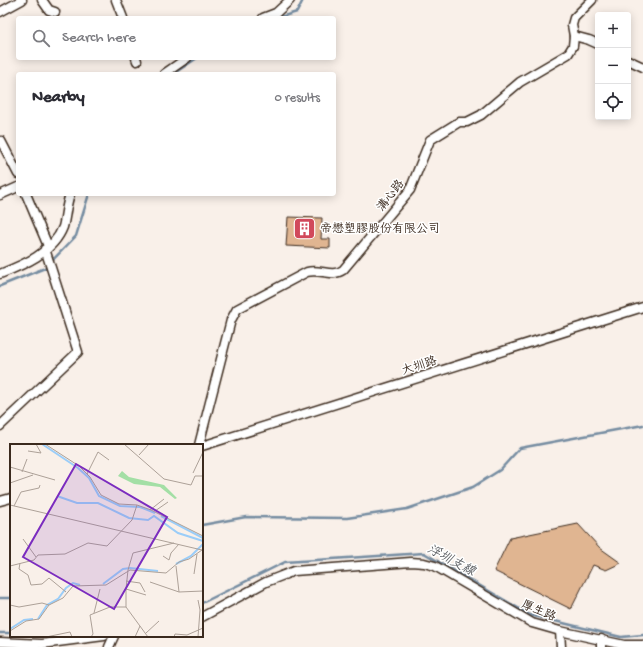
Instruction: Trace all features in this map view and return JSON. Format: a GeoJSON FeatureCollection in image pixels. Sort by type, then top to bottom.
{"type":"FeatureCollection","features":[{"type":"Feature","properties":{"kind":"street"},"geometry":{"type":"LineString","coordinates":[[0,12],[22,0]]}},
{"type":"Feature","properties":{"kind":"street"},"geometry":{"type":"LineString","coordinates":[[42,0],[49,10],[55,12]]}},
{"type":"Feature","properties":{"kind":"street"},"geometry":{"type":"LineString","coordinates":[[116,0],[122,16]]}},
{"type":"Feature","properties":{"kind":"street"},"geometry":{"type":"LineString","coordinates":[[268,16],[276,13],[290,0]]}},
{"type":"Feature","properties":{"kind":"street","name":"溝心路"},"geometry":{"type":"LineString","coordinates":[[199,444],[231,320],[237,309],[307,272],[316,270],[333,274],[343,270],[410,190],[430,140],[459,122],[467,122],[481,115],[520,82],[568,54],[572,48],[574,36],[572,25],[574,18],[592,0]]}},
{"type":"Feature","properties":{"kind":"street"},"geometry":{"type":"LineString","coordinates":[[574,36],[595,43]]}},
{"type":"Feature","properties":{"kind":"street"},"geometry":{"type":"LineString","coordinates":[[167,72],[184,60]]}},
{"type":"Feature","properties":{"kind":"street"},"geometry":{"type":"LineString","coordinates":[[631,61],[643,67]]}},
{"type":"Feature","properties":{"kind":"street"},"geometry":{"type":"LineString","coordinates":[[0,141],[16,170]]}},
{"type":"Feature","properties":{"kind":"street"},"geometry":{"type":"LineString","coordinates":[[0,195],[16,188]]}},
{"type":"Feature","properties":{"kind":"street"},"geometry":{"type":"LineString","coordinates":[[0,426],[78,352],[50,269],[47,258],[47,248],[27,196]]}},
{"type":"Feature","properties":{"kind":"street"},"geometry":{"type":"LineString","coordinates":[[0,274],[30,262],[47,248],[61,231],[70,196]]}},
{"type":"Feature","properties":{"kind":"street","name":"大圳路"},"geometry":{"type":"LineString","coordinates":[[203,446],[643,307]]}},
{"type":"Feature","properties":{"kind":"street"},"geometry":{"type":"LineString","coordinates":[[0,501],[10,498]]}},
{"type":"Feature","properties":{"kind":"street","name":"厚生路"},"geometry":{"type":"LineString","coordinates":[[203,616],[266,582],[294,571],[424,563],[435,566],[526,619],[601,643],[643,645]]}},
{"type":"Feature","properties":{"kind":"street"},"geometry":{"type":"LineString","coordinates":[[560,631],[561,647]]}},
{"type":"Feature","properties":{"kind":"street"},"geometry":{"type":"LineString","coordinates":[[0,642],[42,644],[94,637]]}},
{"type":"Feature","properties":{"kind":"street"},"geometry":{"type":"LineString","coordinates":[[110,647],[114,637]]}},
{"type":"Feature","properties":{"kind":"street"},"geometry":{"type":"LineString","coordinates":[[81,647],[85,638]]}},
{"type":"Feature","properties":{"kind":"building","name":"帝懋塑膠股份有限公司"},"geometry":{"type":"Polygon","coordinates":[[[288,217],[322,218],[321,239],[330,239],[330,248],[286,246],[288,217]]]}},
{"type":"Feature","properties":{"kind":"building"},"geometry":{"type":"Polygon","coordinates":[[[578,524],[600,548],[621,563],[606,570],[593,565],[571,609],[494,571],[510,538],[578,524]]]}},
{"type":"Feature","properties":{"kind":"waterway"},"geometry":{"type":"LineString","coordinates":[[284,16],[297,12],[303,0]]}},
{"type":"Feature","properties":{"kind":"waterway"},"geometry":{"type":"LineString","coordinates":[[176,72],[194,60]]}},
{"type":"Feature","properties":{"kind":"waterway"},"geometry":{"type":"LineString","coordinates":[[0,286],[45,268],[76,236],[88,196]]}},
{"type":"Feature","properties":{"kind":"waterway"},"geometry":{"type":"LineString","coordinates":[[203,525],[246,517],[347,518],[407,509],[473,487],[500,470],[520,448],[643,425]]}},
{"type":"Feature","properties":{"kind":"waterway","name":"浮圳支線"},"geometry":{"type":"LineString","coordinates":[[203,603],[285,562],[424,553],[530,615],[621,637],[643,635]]}},
{"type":"Feature","properties":{"kind":"waterway"},"geometry":{"type":"LineString","coordinates":[[0,598],[10,598]]}},
{"type":"Feature","properties":{"kind":"waterway","name":"浮圳支線"},"geometry":{"type":"LineString","coordinates":[[0,633],[10,633]]}},
{"type":"Feature","properties":{"kind":"place","name":"帝懋塑膠股份有限公司"},"geometry":{"type":"Point","coordinates":[304,228]}}]}
